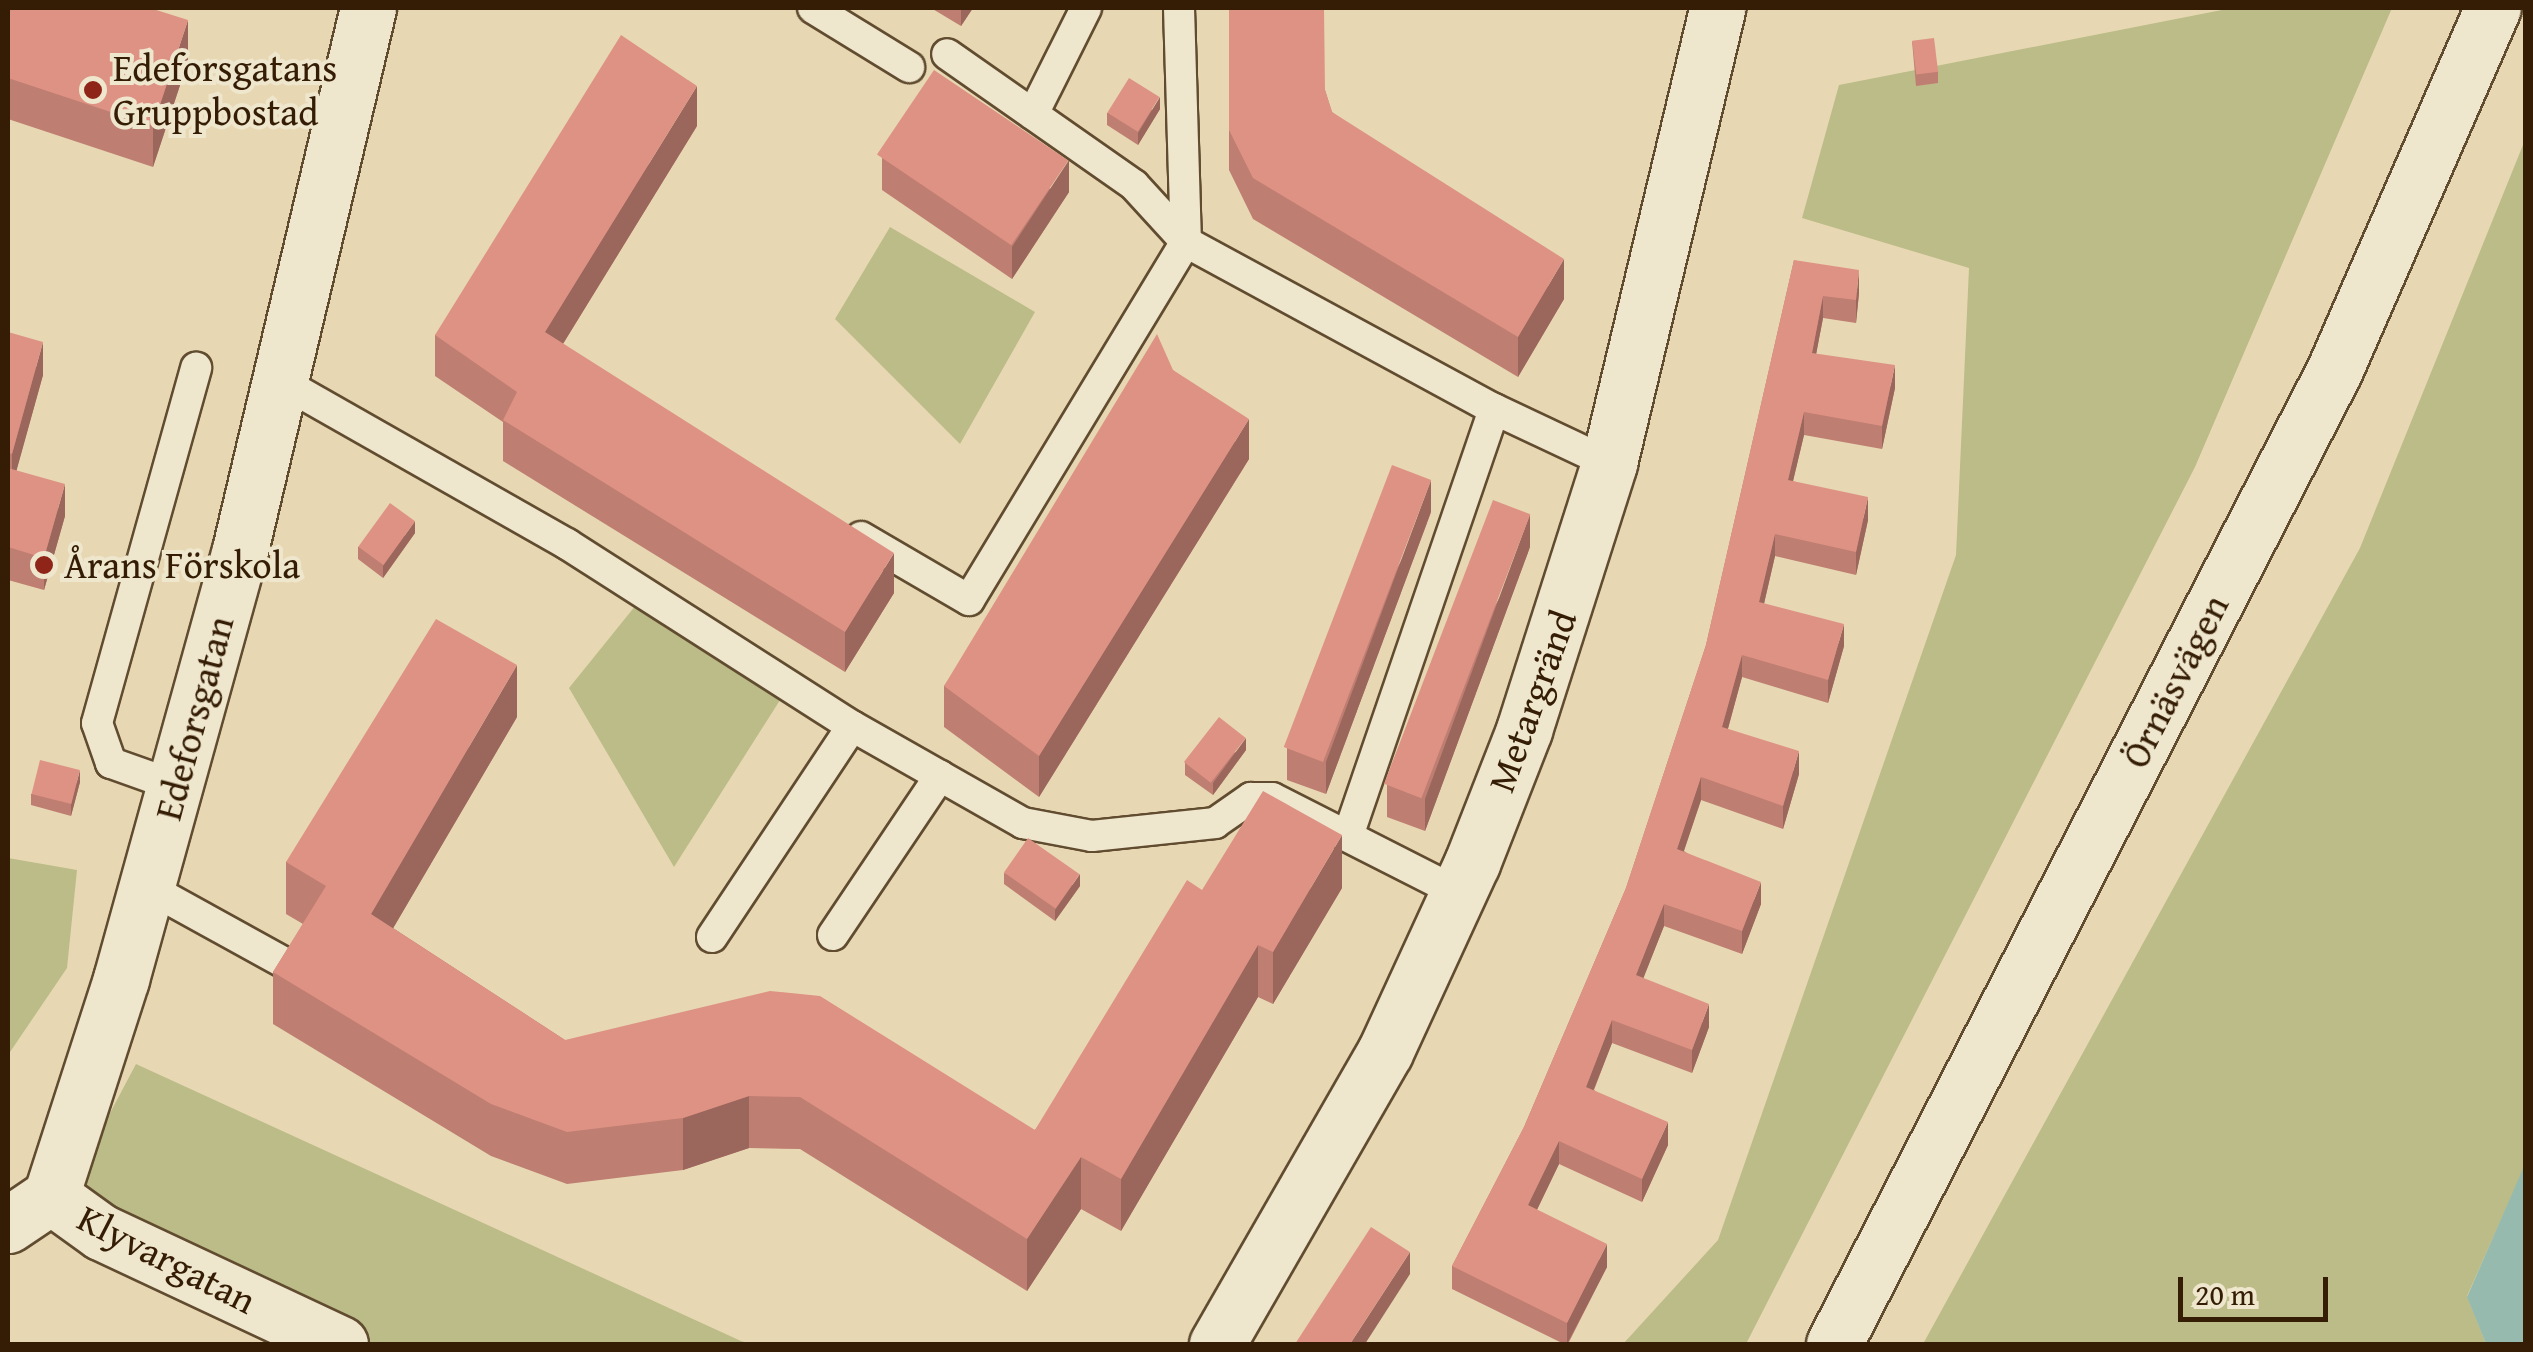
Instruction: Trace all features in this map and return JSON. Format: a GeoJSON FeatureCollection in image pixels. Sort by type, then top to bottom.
{"type":"FeatureCollection","features":[{"type":"Feature","properties":{"kind":"street","name":"Edeforsgatan"},"geometry":{"type":"LineString","coordinates":[[29,1210],[148,887],[282,382],[368,8]]}},
{"type":"Feature","properties":{"kind":"street","name":"Metargränd"},"geometry":{"type":"LineString","coordinates":[[1217,1344],[1324,1166],[1459,893],[1537,694],[1609,462],[1717,8]]}},
{"type":"Feature","properties":{"kind":"street","name":"Örnäsvägen"},"geometry":{"type":"LineString","coordinates":[[1834,1344],[2335,368],[2416,196],[2492,8]]}},
{"type":"Feature","properties":{"kind":"street","name":"Klyvargatan"},"geometry":{"type":"LineString","coordinates":[[29,1210],[102,1232],[340,1344]]}},
{"type":"Feature","properties":{"kind":"lane"},"geometry":{"type":"LineString","coordinates":[[812,8],[909,67]]}},
{"type":"Feature","properties":{"kind":"lane"},"geometry":{"type":"LineString","coordinates":[[1033,114],[1086,8]]}},
{"type":"Feature","properties":{"kind":"lane"},"geometry":{"type":"LineString","coordinates":[[830,518],[969,600],[1186,242],[1178,8]]}},
{"type":"Feature","properties":{"kind":"lane"},"geometry":{"type":"LineString","coordinates":[[947,54],[1134,185],[1186,242],[1494,409],[1609,462]]}},
{"type":"Feature","properties":{"kind":"lane"},"geometry":{"type":"LineString","coordinates":[[176,786],[112,762],[96,723],[196,368]]}},
{"type":"Feature","properties":{"kind":"lane"},"geometry":{"type":"LineString","coordinates":[[282,382],[567,544],[852,726],[1042,830],[1092,836],[1215,822],[1252,798],[1272,798],[1459,893]]}},
{"type":"Feature","properties":{"kind":"lane"},"geometry":{"type":"LineString","coordinates":[[1348,836],[1494,409]]}},
{"type":"Feature","properties":{"kind":"lane"},"geometry":{"type":"LineString","coordinates":[[712,937],[852,726]]}},
{"type":"Feature","properties":{"kind":"lane"},"geometry":{"type":"LineString","coordinates":[[833,935],[940,776]]}},
{"type":"Feature","properties":{"kind":"lane"},"geometry":{"type":"LineString","coordinates":[[148,887],[178,898],[283,962]]}},
{"type":"Feature","properties":{"kind":"green space"},"geometry":{"type":"Polygon","coordinates":[[[2232,8],[2392,8],[2195,467],[1746,1344],[1623,1344],[1718,1240],[1956,555],[1969,268],[1802,218],[1839,85],[2232,8]]]}},
{"type":"Feature","properties":{"kind":"green space"},"geometry":{"type":"Polygon","coordinates":[[[2525,140],[2526,1164],[2467,1296],[2486,1344],[1923,1344],[2360,548],[2525,140]]]}},
{"type":"Feature","properties":{"kind":"green space"},"geometry":{"type":"Polygon","coordinates":[[[890,227],[1035,312],[960,444],[835,319],[890,227]]]}},
{"type":"Feature","properties":{"kind":"green space"},"geometry":{"type":"Polygon","coordinates":[[[636,605],[782,697],[674,867],[569,688],[636,605]]]}},
{"type":"Feature","properties":{"kind":"green space"},"geometry":{"type":"Polygon","coordinates":[[[8,858],[77,870],[67,968],[8,1055],[8,858]]]}},
{"type":"Feature","properties":{"kind":"green space"},"geometry":{"type":"Polygon","coordinates":[[[136,1064],[751,1344],[343,1344],[65,1198],[136,1064]]]}},
{"type":"Feature","properties":{"kind":"water"},"geometry":{"type":"Polygon","coordinates":[[[2525,1164],[2525,1344],[2486,1344],[2467,1297],[2525,1164]]]}},
{"type":"Feature","properties":{"kind":"building","name":"Edeforsgatans Gruppbostad"},"geometry":{"type":"Polygon","coordinates":[[[8,8],[150,8],[188,20],[153,126],[8,78],[8,8]]]}},
{"type":"Feature","properties":{"kind":"building"},"geometry":{"type":"Polygon","coordinates":[[[1229,8],[1324,8],[1325,90],[1332,112],[1564,259],[1518,337],[1253,178],[1229,130],[1229,8]]]}},
{"type":"Feature","properties":{"kind":"building"},"geometry":{"type":"Polygon","coordinates":[[[621,35],[697,86],[545,332],[894,553],[845,632],[503,420],[517,392],[435,335],[621,35]]]}},
{"type":"Feature","properties":{"kind":"building"},"geometry":{"type":"Polygon","coordinates":[[[1934,38],[1938,72],[1916,74],[1912,41],[1934,38]]]}},
{"type":"Feature","properties":{"kind":"building"},"geometry":{"type":"Polygon","coordinates":[[[934,70],[1068,161],[1011,245],[877,155],[934,70]]]}},
{"type":"Feature","properties":{"kind":"building"},"geometry":{"type":"Polygon","coordinates":[[[1129,78],[1160,97],[1138,132],[1107,113],[1129,78]]]}},
{"type":"Feature","properties":{"kind":"building"},"geometry":{"type":"Polygon","coordinates":[[[1794,260],[1859,270],[1856,300],[1823,296],[1812,353],[1895,365],[1882,426],[1804,412],[1788,480],[1868,497],[1856,552],[1775,534],[1759,602],[1844,624],[1828,680],[1742,655],[1722,727],[1799,751],[1783,806],[1701,777],[1677,849],[1761,882],[1742,931],[1664,904],[1636,975],[1709,1004],[1692,1050],[1612,1020],[1586,1087],[1668,1122],[1642,1179],[1559,1141],[1528,1205],[1607,1244],[1567,1323],[1452,1266],[1524,1127],[1626,888],[1706,645],[1794,260]]]}},
{"type":"Feature","properties":{"kind":"building"},"geometry":{"type":"Polygon","coordinates":[[[8,332],[43,342],[12,454],[8,453],[8,332]]]}},
{"type":"Feature","properties":{"kind":"building"},"geometry":{"type":"Polygon","coordinates":[[[1157,334],[1173,370],[1249,419],[1039,756],[944,686],[1157,334]]]}},
{"type":"Feature","properties":{"kind":"building"},"geometry":{"type":"Polygon","coordinates":[[[1392,465],[1431,480],[1323,762],[1284,747],[1392,465]]]}},
{"type":"Feature","properties":{"kind":"building"},"geometry":{"type":"Polygon","coordinates":[[[8,468],[65,484],[44,558],[8,547],[8,468]]]}},
{"type":"Feature","properties":{"kind":"building"},"geometry":{"type":"Polygon","coordinates":[[[1493,500],[1530,514],[1421,798],[1384,784],[1493,500]]]}},
{"type":"Feature","properties":{"kind":"building"},"geometry":{"type":"Polygon","coordinates":[[[390,503],[415,521],[383,565],[358,547],[390,503]]]}},
{"type":"Feature","properties":{"kind":"building"},"geometry":{"type":"Polygon","coordinates":[[[436,619],[517,665],[371,914],[565,1040],[770,991],[820,996],[1035,1130],[1187,880],[1202,890],[1263,791],[1342,835],[1273,952],[1258,945],[1121,1179],[1081,1157],[1027,1239],[800,1097],[749,1096],[683,1118],[567,1132],[491,1104],[273,972],[326,886],[286,862],[436,619]]]}},
{"type":"Feature","properties":{"kind":"building"},"geometry":{"type":"Polygon","coordinates":[[[1219,717],[1246,738],[1211,783],[1184,762],[1219,717]]]}},
{"type":"Feature","properties":{"kind":"building"},"geometry":{"type":"Polygon","coordinates":[[[40,760],[80,770],[71,804],[32,794],[40,760]]]}},
{"type":"Feature","properties":{"kind":"building"},"geometry":{"type":"Polygon","coordinates":[[[1028,838],[1080,874],[1056,909],[1004,872],[1028,838]]]}},
{"type":"Feature","properties":{"kind":"building"},"geometry":{"type":"Polygon","coordinates":[[[1371,1227],[1410,1252],[1350,1344],[1295,1344],[1371,1227]]]}},
{"type":"Feature","properties":{"kind":"place","name":"Edeforsgatans Gruppbostad"},"geometry":{"type":"Point","coordinates":[93,90]}},
{"type":"Feature","properties":{"kind":"place","name":"Årans Förskola"},"geometry":{"type":"Point","coordinates":[44,565]}}]}
